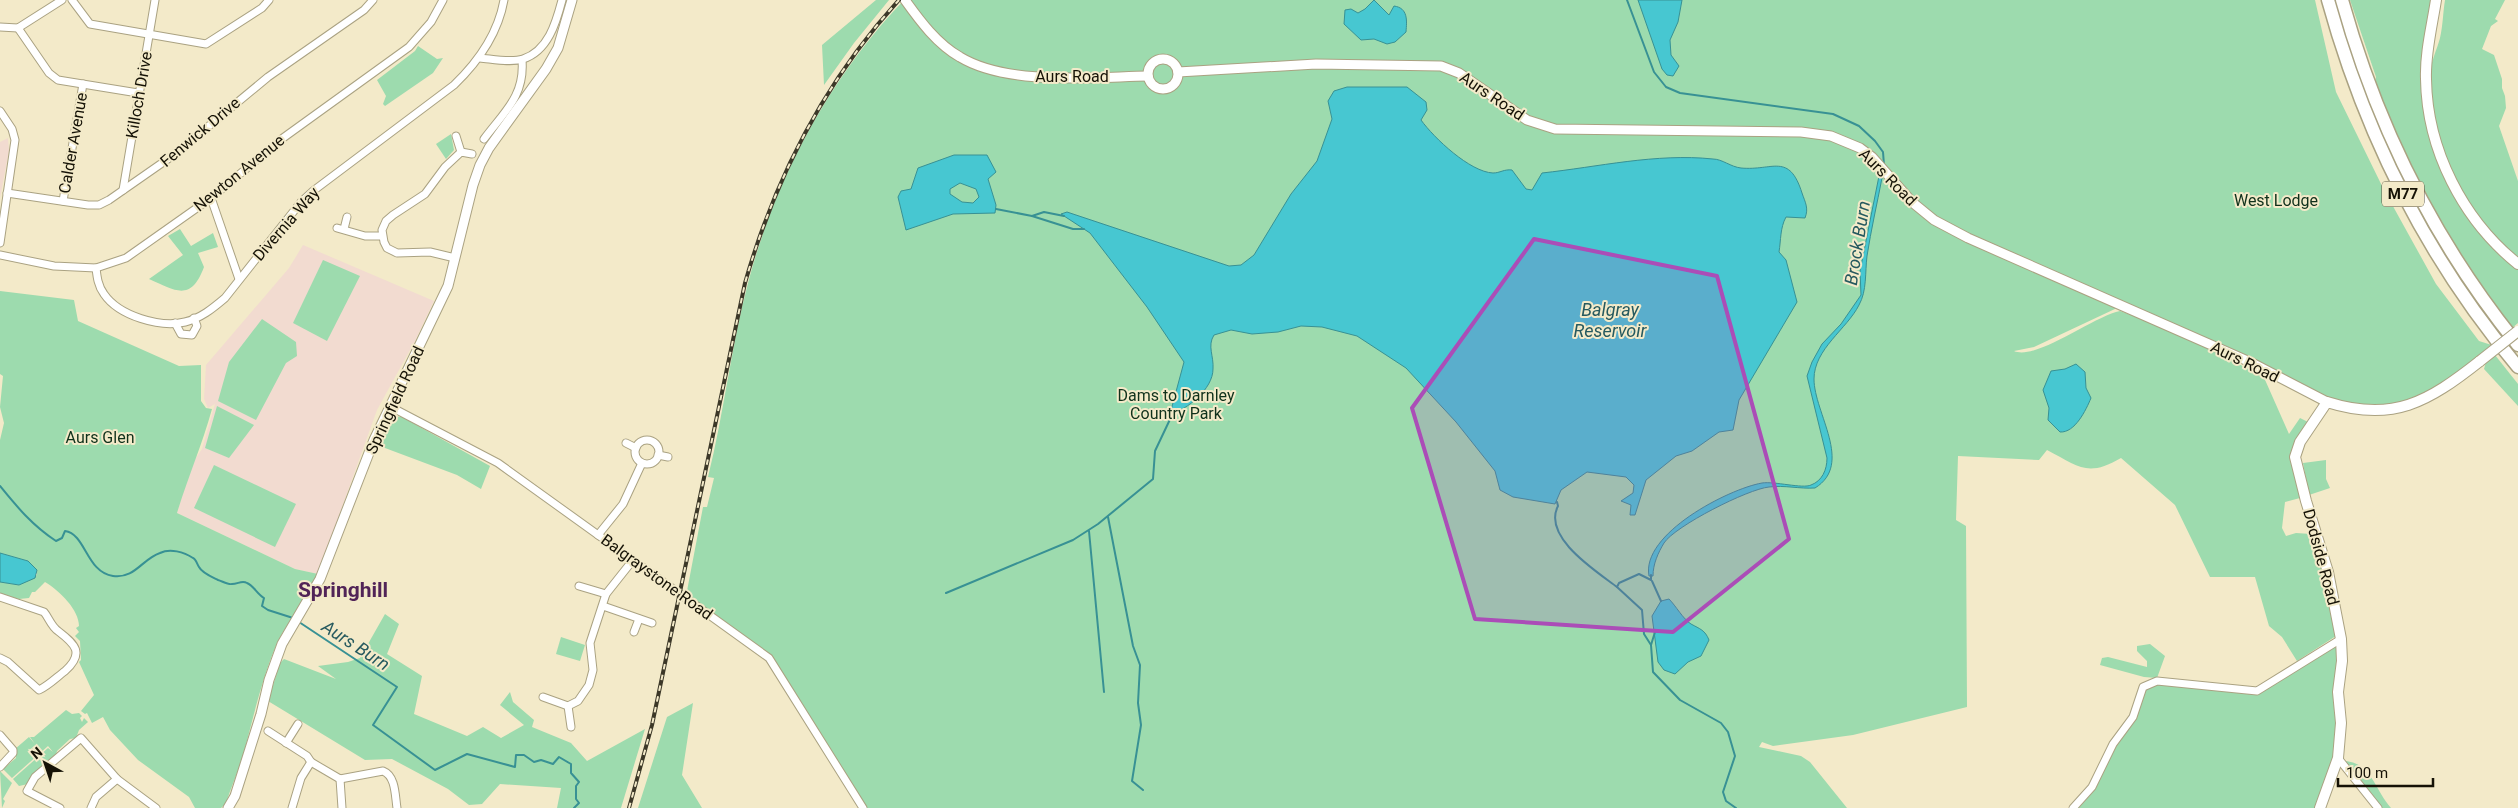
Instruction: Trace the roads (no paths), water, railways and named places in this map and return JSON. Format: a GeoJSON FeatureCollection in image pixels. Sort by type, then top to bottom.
{"type":"FeatureCollection","features":[{"type":"Feature","properties":{"kind":"highway","name":"M77"},"geometry":{"type":"LineString","coordinates":[[2328,0],[2358,93],[2382,151],[2410,208],[2457,285],[2518,367]]}},
{"type":"Feature","properties":{"kind":"highway","name":"M77"},"geometry":{"type":"LineString","coordinates":[[2342,0],[2369,84],[2405,169],[2451,252],[2518,345]]}},
{"type":"Feature","properties":{"kind":"main road"},"geometry":{"type":"LineString","coordinates":[[2436,0],[2426,78],[2430,116],[2437,146],[2449,176],[2468,211],[2496,245],[2518,264]]}},
{"type":"Feature","properties":{"kind":"main road","name":"Aurs Road"},"geometry":{"type":"LineString","coordinates":[[2327,402],[2368,411],[2411,405],[2445,388],[2518,331]]}},
{"type":"Feature","properties":{"kind":"main road","name":"Dodside Road"},"geometry":{"type":"LineString","coordinates":[[2320,808],[2338,758],[2341,722],[2338,692],[2342,662],[2341,639],[2328,572],[2308,509],[2295,457],[2300,442],[2327,402]]}},
{"type":"Feature","properties":{"kind":"street"},"geometry":{"type":"LineString","coordinates":[[0,27],[18,28],[62,0]]}},
{"type":"Feature","properties":{"kind":"street"},"geometry":{"type":"LineString","coordinates":[[72,0],[90,24],[206,44],[262,8],[269,0]]}},
{"type":"Feature","properties":{"kind":"street","name":"Killoch Drive"},"geometry":{"type":"LineString","coordinates":[[123,190],[155,0]]}},
{"type":"Feature","properties":{"kind":"street","name":"Fenwick Drive"},"geometry":{"type":"LineString","coordinates":[[7,193],[63,202],[99,205],[175,154],[268,77],[364,10],[373,0]]}},
{"type":"Feature","properties":{"kind":"street","name":"Newton Avenue"},"geometry":{"type":"LineString","coordinates":[[0,255],[54,266],[96,268],[126,258],[211,198],[283,138],[408,47],[432,22],[443,0]]}},
{"type":"Feature","properties":{"kind":"street","name":"Divernia Way"},"geometry":{"type":"LineString","coordinates":[[96,268],[103,293],[115,306],[134,315],[159,323],[175,323],[194,318],[218,304],[301,202],[313,191],[454,86],[480,58],[498,21],[504,0]]}},
{"type":"Feature","properties":{"kind":"street"},"geometry":{"type":"LineString","coordinates":[[480,58],[522,60],[545,44],[556,22],[562,0]]}},
{"type":"Feature","properties":{"kind":"street","name":"Springfield Road"},"geometry":{"type":"LineString","coordinates":[[231,807],[261,714],[269,680],[282,644],[320,579],[374,440],[442,300],[455,258],[473,185],[480,166],[489,148],[546,69],[558,48],[572,0]]}},
{"type":"Feature","properties":{"kind":"street","name":"Aurs Road"},"geometry":{"type":"LineString","coordinates":[[904,0],[945,46],[960,57],[980,66],[1035,77],[1148,76]]}},
{"type":"Feature","properties":{"kind":"street"},"geometry":{"type":"LineString","coordinates":[[18,28],[54,78],[138,93]]}},
{"type":"Feature","properties":{"kind":"street"},"geometry":{"type":"LineString","coordinates":[[484,139],[487,129],[520,91],[524,77],[522,60]]}},
{"type":"Feature","properties":{"kind":"street"},"geometry":{"type":"LineString","coordinates":[[1158,60],[1173,63],[1178,72],[1176,82],[1165,90],[1152,85],[1148,76],[1150,66],[1158,60]]}},
{"type":"Feature","properties":{"kind":"street","name":"Aurs Road"},"geometry":{"type":"LineString","coordinates":[[1178,72],[1316,64],[1441,66],[1458,73],[1527,120],[1548,127],[1566,130],[1810,132],[1831,136],[1852,144],[1877,162],[1912,202],[1927,214],[1968,238],[2250,362],[2327,402]]}},
{"type":"Feature","properties":{"kind":"street","name":"Calder Avenue"},"geometry":{"type":"LineString","coordinates":[[63,202],[83,84]]}},
{"type":"Feature","properties":{"kind":"street"},"geometry":{"type":"LineString","coordinates":[[0,111],[12,129],[15,140],[0,243]]}},
{"type":"Feature","properties":{"kind":"street"},"geometry":{"type":"LineString","coordinates":[[456,136],[461,152]]}},
{"type":"Feature","properties":{"kind":"street"},"geometry":{"type":"LineString","coordinates":[[455,258],[430,252],[397,252],[387,248],[382,236],[386,221],[425,194],[444,166],[461,152],[472,154]]}},
{"type":"Feature","properties":{"kind":"street"},"geometry":{"type":"LineString","coordinates":[[211,198],[239,280]]}},
{"type":"Feature","properties":{"kind":"street"},"geometry":{"type":"LineString","coordinates":[[347,217],[341,228],[365,236],[382,236]]}},
{"type":"Feature","properties":{"kind":"street"},"geometry":{"type":"LineString","coordinates":[[175,323],[181,334],[192,335],[197,326],[194,318]]}},
{"type":"Feature","properties":{"kind":"street","name":"Balgraystone Road"},"geometry":{"type":"LineString","coordinates":[[391,407],[498,463],[773,662],[863,808]]}},
{"type":"Feature","properties":{"kind":"street"},"geometry":{"type":"LineString","coordinates":[[644,441],[652,442],[657,447],[658,455],[654,462],[642,463],[637,459],[636,448],[644,441]]}},
{"type":"Feature","properties":{"kind":"street"},"geometry":{"type":"LineString","coordinates":[[626,442],[636,448]]}},
{"type":"Feature","properties":{"kind":"street"},"geometry":{"type":"LineString","coordinates":[[658,455],[668,457]]}},
{"type":"Feature","properties":{"kind":"street"},"geometry":{"type":"LineString","coordinates":[[598,535],[623,504],[642,463]]}},
{"type":"Feature","properties":{"kind":"street"},"geometry":{"type":"LineString","coordinates":[[543,697],[568,706],[578,701],[589,684],[594,670],[590,643],[606,594],[632,560]]}},
{"type":"Feature","properties":{"kind":"street"},"geometry":{"type":"LineString","coordinates":[[580,586],[606,594]]}},
{"type":"Feature","properties":{"kind":"street"},"geometry":{"type":"LineString","coordinates":[[0,597],[44,612],[48,621],[68,638],[76,651],[76,659],[69,667],[39,690],[8,662],[0,658]]}},
{"type":"Feature","properties":{"kind":"street"},"geometry":{"type":"LineString","coordinates":[[603,606],[652,623]]}},
{"type":"Feature","properties":{"kind":"street"},"geometry":{"type":"LineString","coordinates":[[634,632],[639,619]]}},
{"type":"Feature","properties":{"kind":"street"},"geometry":{"type":"LineString","coordinates":[[2073,808],[2092,787],[2114,744],[2133,716],[2143,687],[2148,683],[2156,681],[2257,690],[2341,639]]}},
{"type":"Feature","properties":{"kind":"street"},"geometry":{"type":"LineString","coordinates":[[568,706],[571,727]]}},
{"type":"Feature","properties":{"kind":"street"},"geometry":{"type":"LineString","coordinates":[[286,742],[298,724]]}},
{"type":"Feature","properties":{"kind":"street"},"geometry":{"type":"LineString","coordinates":[[268,731],[307,756],[311,762],[340,779],[384,772],[389,773],[392,779],[397,808]]}},
{"type":"Feature","properties":{"kind":"street"},"geometry":{"type":"LineString","coordinates":[[0,735],[13,750],[13,754],[0,767]]}},
{"type":"Feature","properties":{"kind":"street"},"geometry":{"type":"LineString","coordinates":[[60,808],[24,789],[35,777],[81,738],[117,779],[156,808]]}},
{"type":"Feature","properties":{"kind":"street"},"geometry":{"type":"LineString","coordinates":[[2338,758],[2378,808]]}},
{"type":"Feature","properties":{"kind":"street"},"geometry":{"type":"LineString","coordinates":[[292,808],[302,778],[311,762]]}},
{"type":"Feature","properties":{"kind":"street"},"geometry":{"type":"LineString","coordinates":[[91,808],[96,797],[117,779]]}},
{"type":"Feature","properties":{"kind":"street"},"geometry":{"type":"LineString","coordinates":[[340,779],[340,808]]}},
{"type":"Feature","properties":{"kind":"water"},"geometry":{"type":"Polygon","coordinates":[[[1374,0],[1389,15],[1394,6],[1402,9],[1406,15],[1406,32],[1395,42],[1387,44],[1374,39],[1361,40],[1344,24],[1345,10],[1351,9],[1358,13],[1374,0]]]}},
{"type":"Feature","properties":{"kind":"water"},"geometry":{"type":"Polygon","coordinates":[[[1638,0],[1682,0],[1678,22],[1670,40],[1671,55],[1679,66],[1673,76],[1667,75],[1662,69],[1638,0]]]}},
{"type":"Feature","properties":{"kind":"water","name":"Balgray Reservoir"},"geometry":{"type":"Polygon","coordinates":[[[1347,87],[1407,87],[1426,102],[1427,110],[1421,120],[1434,136],[1453,153],[1474,167],[1484,171],[1493,173],[1512,170],[1526,189],[1532,190],[1542,173],[1649,159],[1716,159],[1741,168],[1779,166],[1791,172],[1797,180],[1807,208],[1805,218],[1786,217],[1779,252],[1786,260],[1797,302],[1739,400],[1733,430],[1719,432],[1692,451],[1676,456],[1646,480],[1635,515],[1630,515],[1631,505],[1621,501],[1633,493],[1634,485],[1626,477],[1587,472],[1561,490],[1555,504],[1513,497],[1500,490],[1495,471],[1456,422],[1406,368],[1357,336],[1322,327],[1301,326],[1278,332],[1252,334],[1231,330],[1214,335],[1211,343],[1213,369],[1209,384],[1198,398],[1177,412],[1170,414],[1184,362],[1147,307],[1090,233],[1061,214],[1067,212],[1229,266],[1241,265],[1254,255],[1291,194],[1317,161],[1332,119],[1328,101],[1334,91],[1347,87]]]}},
{"type":"Feature","properties":{"kind":"water"},"geometry":{"type":"Polygon","coordinates":[[[954,155],[987,155],[996,172],[988,179],[996,205],[995,213],[953,214],[906,230],[898,197],[901,191],[911,189],[918,168],[954,155]],[[960,183],[950,189],[950,194],[962,202],[973,203],[979,197],[976,189],[960,183]]]}},
{"type":"Feature","properties":{"kind":"water"},"geometry":{"type":"Polygon","coordinates":[[[1880,171],[1885,176],[1882,178],[1870,236],[1862,300],[1854,314],[1825,349],[1815,368],[1816,392],[1832,452],[1831,466],[1826,478],[1815,488],[1769,487],[1759,489],[1713,509],[1682,527],[1664,543],[1656,559],[1653,576],[1649,576],[1650,560],[1659,545],[1672,530],[1709,504],[1729,494],[1762,483],[1811,485],[1818,481],[1823,474],[1827,458],[1807,376],[1822,344],[1841,324],[1861,295],[1860,271],[1880,171]]]}},
{"type":"Feature","properties":{"kind":"water"},"geometry":{"type":"Polygon","coordinates":[[[2076,364],[2085,372],[2086,388],[2091,398],[2075,425],[2070,429],[2060,432],[2048,420],[2049,408],[2043,390],[2051,371],[2065,369],[2076,364]]]}},
{"type":"Feature","properties":{"kind":"water"},"geometry":{"type":"Polygon","coordinates":[[[0,553],[28,561],[37,570],[35,578],[19,585],[0,582],[0,553]]]}},
{"type":"Feature","properties":{"kind":"water"},"geometry":{"type":"Polygon","coordinates":[[[1669,599],[1685,619],[1704,632],[1709,640],[1701,656],[1688,662],[1675,674],[1664,670],[1658,662],[1652,616],[1661,601],[1669,599]]]}},
{"type":"Feature","properties":{"kind":"waterway","name":"Brock Burn"},"geometry":{"type":"LineString","coordinates":[[1627,0],[1654,72],[1666,87],[1680,93],[1833,114],[1859,126],[1875,141],[1883,152],[1884,165]]}},
{"type":"Feature","properties":{"kind":"waterway"},"geometry":{"type":"LineString","coordinates":[[996,209],[1032,216],[1044,212],[1064,216]]}},
{"type":"Feature","properties":{"kind":"waterway"},"geometry":{"type":"LineString","coordinates":[[1032,216],[1073,229],[1084,229]]}},
{"type":"Feature","properties":{"kind":"waterway"},"geometry":{"type":"LineString","coordinates":[[946,593],[1073,540],[1098,524],[1153,479],[1155,451],[1173,413]]}},
{"type":"Feature","properties":{"kind":"waterway","name":"Aurs Burn"},"geometry":{"type":"LineString","coordinates":[[0,486],[33,523],[56,541],[62,538],[65,531],[78,539],[91,561],[104,573],[113,576],[127,575],[154,556],[168,551],[177,551],[196,560],[200,569],[207,575],[229,584],[243,582],[249,584],[264,598],[262,606],[268,610],[293,618]]}},
{"type":"Feature","properties":{"kind":"waterway","name":"Brock Burn"},"geometry":{"type":"LineString","coordinates":[[1557,502],[1555,518],[1564,541],[1585,563],[1617,587]]}},
{"type":"Feature","properties":{"kind":"waterway"},"geometry":{"type":"LineString","coordinates":[[1108,517],[1133,646],[1140,665],[1138,703],[1141,725],[1132,781],[1143,790]]}},
{"type":"Feature","properties":{"kind":"waterway"},"geometry":{"type":"LineString","coordinates":[[1089,531],[1104,692]]}},
{"type":"Feature","properties":{"kind":"waterway","name":"Brock Burn"},"geometry":{"type":"LineString","coordinates":[[1651,575],[1651,580],[1639,574],[1619,583],[1617,587],[1642,610],[1644,634],[1651,645],[1653,672],[1680,700],[1721,723],[1728,732],[1735,756],[1723,792],[1726,801],[1736,808]]}},
{"type":"Feature","properties":{"kind":"waterway"},"geometry":{"type":"LineString","coordinates":[[1652,581],[1661,601]]}},
{"type":"Feature","properties":{"kind":"waterway","name":"Aurs Burn"},"geometry":{"type":"LineString","coordinates":[[299,622],[397,687],[373,725],[435,770],[467,754],[515,767],[516,755],[524,755],[534,762],[541,760],[553,764],[559,757],[571,764],[571,773],[579,782],[576,786],[576,799],[579,803],[574,808]]}},
{"type":"Feature","properties":{"kind":"waterway"},"geometry":{"type":"LineString","coordinates":[[1651,645],[1655,632]]}},
{"type":"Feature","properties":{"kind":"railway"},"geometry":{"type":"LineString","coordinates":[[629,808],[652,725],[745,283],[757,244],[787,169],[826,97],[872,31],[899,0]]}},
{"type":"Feature","properties":{"kind":"district","name":"Springhill"},"geometry":{"type":"Point","coordinates":[343,590]}},
{"type":"Feature","properties":{"kind":"park label","name":"West Lodge"},"geometry":{"type":"Point","coordinates":[2276,200]}},
{"type":"Feature","properties":{"kind":"park label","name":"Dams to Darnley Country Park"},"geometry":{"type":"Point","coordinates":[1176,404]}},
{"type":"Feature","properties":{"kind":"park label","name":"Aurs Glen"},"geometry":{"type":"Point","coordinates":[100,437]}}]}
